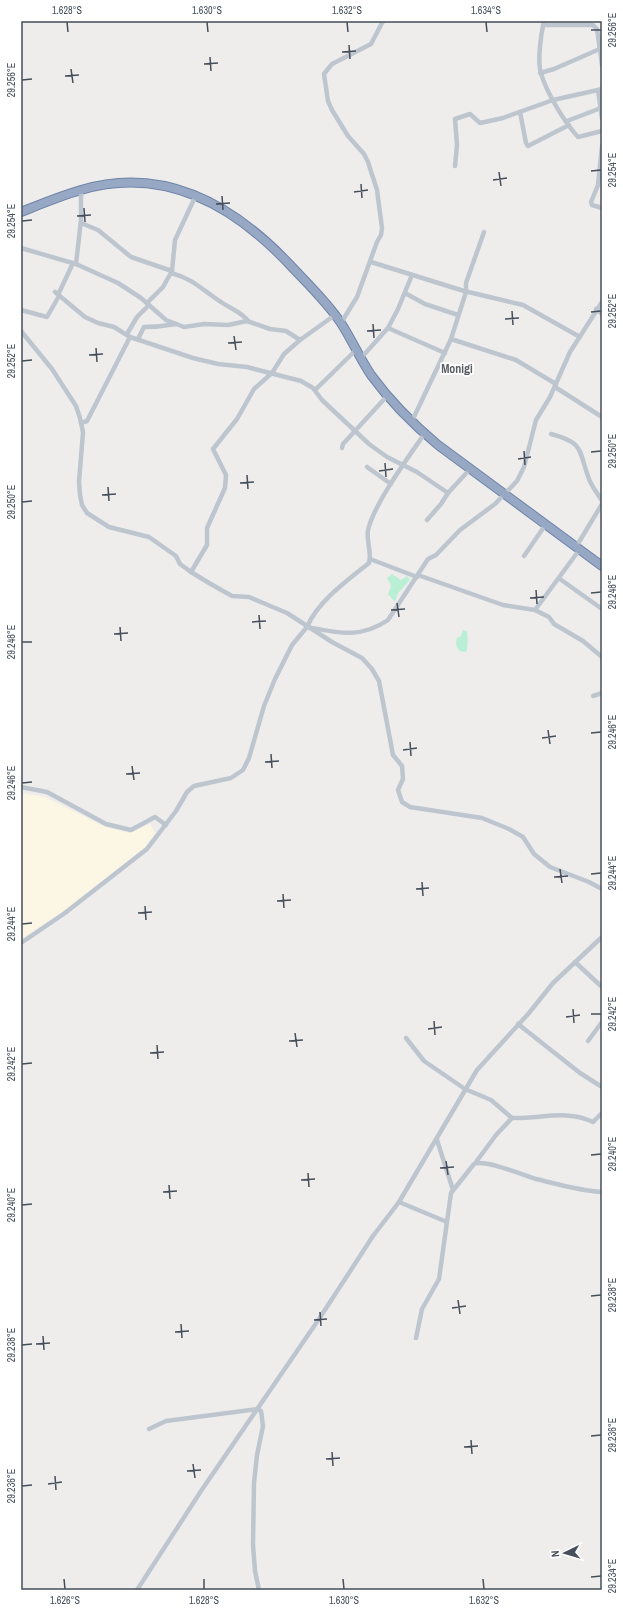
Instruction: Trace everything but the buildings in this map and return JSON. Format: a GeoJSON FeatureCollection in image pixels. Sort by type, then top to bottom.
{"type":"FeatureCollection","features":[{"type":"Feature","properties":{"kind":"highway"},"geometry":{"type":"LineString","coordinates":[[21,212],[81,190],[112,184],[143,184],[171,188],[196,195],[237,217],[282,257],[335,315],[371,375],[412,421],[470,468],[602,566]]}},
{"type":"Feature","properties":{"kind":"street"},"geometry":{"type":"LineString","coordinates":[[341,323],[357,297],[371,262],[382,228],[377,190],[364,154],[348,136],[328,101],[324,74],[332,64],[372,44],[384,21]]}},
{"type":"Feature","properties":{"kind":"street"},"geometry":{"type":"LineString","coordinates":[[602,65],[601,49],[597,29],[593,25],[544,23],[540,73],[553,100],[578,137],[602,131]]}},
{"type":"Feature","properties":{"kind":"street"},"geometry":{"type":"LineString","coordinates":[[540,73],[554,69],[601,49]]}},
{"type":"Feature","properties":{"kind":"street"},"geometry":{"type":"LineString","coordinates":[[455,166],[455,119],[470,114],[480,123],[520,112],[553,100],[600,90],[602,118]]}},
{"type":"Feature","properties":{"kind":"street"},"geometry":{"type":"LineString","coordinates":[[520,112],[528,146],[568,123],[601,108]]}},
{"type":"Feature","properties":{"kind":"street"},"geometry":{"type":"LineString","coordinates":[[602,146],[602,164],[598,185],[591,202],[592,205],[602,208]]}},
{"type":"Feature","properties":{"kind":"street"},"geometry":{"type":"LineString","coordinates":[[21,310],[47,317],[57,294],[75,263],[81,223],[81,190]]}},
{"type":"Feature","properties":{"kind":"street"},"geometry":{"type":"LineString","coordinates":[[81,423],[87,421],[138,318],[163,287],[171,272],[175,240],[196,195]]}},
{"type":"Feature","properties":{"kind":"street"},"geometry":{"type":"LineString","coordinates":[[81,223],[98,230],[131,257],[192,280],[221,302],[245,316],[249,322]]}},
{"type":"Feature","properties":{"kind":"street"},"geometry":{"type":"LineString","coordinates":[[412,421],[451,339],[466,292],[466,283],[484,232]]}},
{"type":"Feature","properties":{"kind":"street"},"geometry":{"type":"LineString","coordinates":[[21,248],[75,263],[118,283],[148,304],[166,320],[184,327],[249,322],[270,329],[286,331],[300,340]]}},
{"type":"Feature","properties":{"kind":"street"},"geometry":{"type":"LineString","coordinates":[[371,262],[466,292],[523,305],[580,338]]}},
{"type":"Feature","properties":{"kind":"street"},"geometry":{"type":"LineString","coordinates":[[361,358],[388,328],[412,275]]}},
{"type":"Feature","properties":{"kind":"street"},"geometry":{"type":"LineString","coordinates":[[405,293],[425,304],[458,315]]}},
{"type":"Feature","properties":{"kind":"street"},"geometry":{"type":"LineString","coordinates":[[57,294],[85,317],[98,323],[114,327],[128,336],[218,364],[247,367],[301,381],[315,390],[355,431],[387,457],[403,465],[448,493]]}},
{"type":"Feature","properties":{"kind":"street"},"geometry":{"type":"LineString","coordinates":[[307,627],[347,633],[365,632],[388,620],[428,559],[436,555],[460,530],[495,504],[515,485],[521,473],[536,420],[555,386],[563,365],[596,309],[602,302]]}},
{"type":"Feature","properties":{"kind":"street"},"geometry":{"type":"LineString","coordinates":[[596,309],[602,314]]}},
{"type":"Feature","properties":{"kind":"street"},"geometry":{"type":"LineString","coordinates":[[191,572],[207,545],[207,528],[225,488],[226,475],[220,459],[212,449],[237,418],[254,389],[272,373],[284,354],[300,340],[335,315]]}},
{"type":"Feature","properties":{"kind":"street"},"geometry":{"type":"LineString","coordinates":[[138,339],[144,327],[151,326],[158,328],[176,324]]}},
{"type":"Feature","properties":{"kind":"street"},"geometry":{"type":"LineString","coordinates":[[388,328],[445,353]]}},
{"type":"Feature","properties":{"kind":"street"},"geometry":{"type":"LineString","coordinates":[[21,331],[52,369],[76,406],[83,432],[79,482],[82,504],[87,513],[109,527],[149,537],[176,556],[180,564],[191,572],[232,596],[249,597],[287,613],[307,627],[362,658],[372,669],[378,681],[393,755],[402,766],[403,779],[398,790],[402,802],[410,807],[482,818],[509,829],[523,837],[534,854],[550,867],[589,882],[602,889]]}},
{"type":"Feature","properties":{"kind":"street"},"geometry":{"type":"LineString","coordinates":[[451,339],[516,360],[602,417]]}},
{"type":"Feature","properties":{"kind":"street"},"geometry":{"type":"LineString","coordinates":[[315,390],[356,350]]}},
{"type":"Feature","properties":{"kind":"street"},"geometry":{"type":"LineString","coordinates":[[342,448],[343,444],[388,395]]}},
{"type":"Feature","properties":{"kind":"street"},"geometry":{"type":"LineString","coordinates":[[21,943],[65,914],[147,849],[166,825],[187,792],[194,786],[231,778],[243,770],[249,758],[264,706],[275,679],[292,645],[307,627],[321,606],[369,563],[368,529],[380,502],[425,433]]}},
{"type":"Feature","properties":{"kind":"street"},"geometry":{"type":"LineString","coordinates":[[535,610],[560,579],[602,502],[589,481],[578,446],[568,438],[551,434]]}},
{"type":"Feature","properties":{"kind":"street"},"geometry":{"type":"LineString","coordinates":[[367,467],[391,484]]}},
{"type":"Feature","properties":{"kind":"street"},"geometry":{"type":"LineString","coordinates":[[427,520],[470,468]]}},
{"type":"Feature","properties":{"kind":"street"},"geometry":{"type":"LineString","coordinates":[[524,556],[546,524]]}},
{"type":"Feature","properties":{"kind":"street"},"geometry":{"type":"LineString","coordinates":[[370,559],[503,605],[535,610],[549,617],[554,624],[583,641],[602,657]]}},
{"type":"Feature","properties":{"kind":"street"},"geometry":{"type":"LineString","coordinates":[[560,579],[602,609]]}},
{"type":"Feature","properties":{"kind":"street"},"geometry":{"type":"LineString","coordinates":[[593,696],[602,693]]}},
{"type":"Feature","properties":{"kind":"street"},"geometry":{"type":"LineString","coordinates":[[21,787],[47,792],[106,824],[131,830],[155,817],[166,825]]}},
{"type":"Feature","properties":{"kind":"street"},"geometry":{"type":"LineString","coordinates":[[137,1590],[373,1236],[399,1202],[477,1070],[553,983],[602,937]]}},
{"type":"Feature","properties":{"kind":"street"},"geometry":{"type":"LineString","coordinates":[[575,962],[602,987]]}},
{"type":"Feature","properties":{"kind":"street"},"geometry":{"type":"LineString","coordinates":[[588,1041],[602,1022]]}},
{"type":"Feature","properties":{"kind":"street"},"geometry":{"type":"LineString","coordinates":[[518,1024],[580,1073],[602,1087]]}},
{"type":"Feature","properties":{"kind":"street"},"geometry":{"type":"LineString","coordinates":[[406,1038],[422,1059],[465,1088],[491,1100],[512,1118],[568,1115],[581,1116],[593,1122],[602,1114]]}},
{"type":"Feature","properties":{"kind":"street"},"geometry":{"type":"LineString","coordinates":[[453,1190],[496,1135],[512,1118]]}},
{"type":"Feature","properties":{"kind":"street"},"geometry":{"type":"LineString","coordinates":[[416,1338],[422,1309],[439,1279],[453,1190],[437,1140]]}},
{"type":"Feature","properties":{"kind":"street"},"geometry":{"type":"LineString","coordinates":[[476,1162],[534,1178],[602,1192]]}},
{"type":"Feature","properties":{"kind":"street"},"geometry":{"type":"LineString","coordinates":[[399,1202],[447,1222]]}},
{"type":"Feature","properties":{"kind":"street"},"geometry":{"type":"LineString","coordinates":[[149,1429],[166,1421],[258,1409]]}},
{"type":"Feature","properties":{"kind":"street"},"geometry":{"type":"LineString","coordinates":[[258,1409],[263,1414],[263,1426],[257,1455],[254,1484],[253,1545],[255,1571],[259,1590]]}},
{"type":"Feature","properties":{"kind":"shaded area"},"geometry":{"type":"Polygon","coordinates":[[[21,793],[45,797],[105,827],[129,833],[150,824],[155,833],[144,848],[66,909],[21,939],[21,793]]]}},
{"type":"Feature","properties":{"kind":"green space"},"geometry":{"type":"Polygon","coordinates":[[[392,574],[401,580],[407,576],[410,580],[398,593],[395,602],[388,594],[391,586],[387,578],[392,574]]]}},
{"type":"Feature","properties":{"kind":"green space"},"geometry":{"type":"Polygon","coordinates":[[[463,630],[467,631],[466,652],[459,650],[456,644],[457,638],[461,636],[463,630]]]}},
{"type":"Feature","properties":{"kind":"district","name":"Monigi"},"geometry":{"type":"Point","coordinates":[457,369]}}]}
